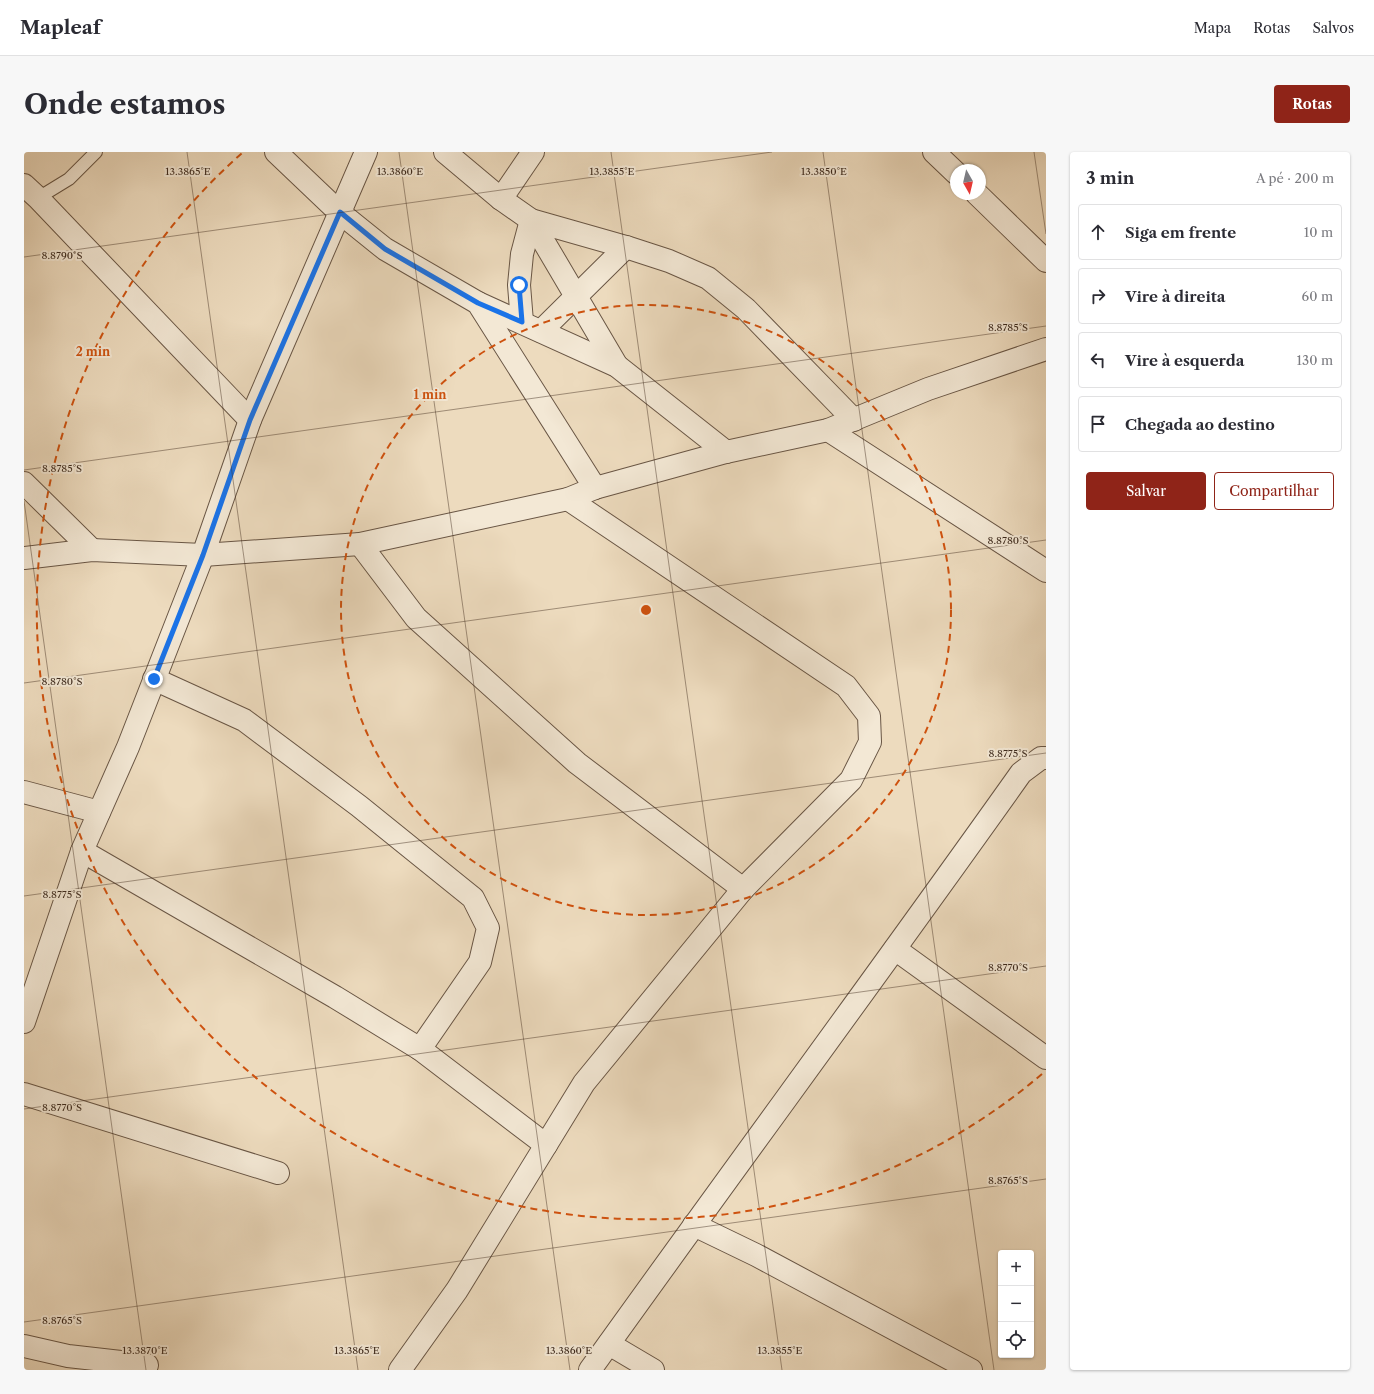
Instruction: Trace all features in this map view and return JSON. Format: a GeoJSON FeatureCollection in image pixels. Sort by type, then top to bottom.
{"type":"FeatureCollection","features":[{"type":"Feature","properties":{"kind":"street"},"geometry":{"type":"LineString","coordinates":[[276,152],[340,212],[385,249],[478,303],[618,366],[726,452]]}},
{"type":"Feature","properties":{"kind":"street"},"geometry":{"type":"LineString","coordinates":[[24,1022],[82,851],[128,747],[203,555],[250,420],[366,152]]}},
{"type":"Feature","properties":{"kind":"street"},"geometry":{"type":"LineString","coordinates":[[445,152],[501,199],[531,220],[669,261],[708,278],[746,310],[854,420]]}},
{"type":"Feature","properties":{"kind":"street"},"geometry":{"type":"LineString","coordinates":[[501,199],[533,152]]}},
{"type":"Feature","properties":{"kind":"street"},"geometry":{"type":"LineString","coordinates":[[934,152],[950,167]]}},
{"type":"Feature","properties":{"kind":"street"},"geometry":{"type":"LineString","coordinates":[[31,192],[250,420]]}},
{"type":"Feature","properties":{"kind":"street"},"geometry":{"type":"LineString","coordinates":[[983,200],[1046,261]]}},
{"type":"Feature","properties":{"kind":"street"},"geometry":{"type":"LineString","coordinates":[[531,220],[576,298],[618,366]]}},
{"type":"Feature","properties":{"kind":"street"},"geometry":{"type":"LineString","coordinates":[[522,322],[519,285],[522,254],[531,220]]}},
{"type":"Feature","properties":{"kind":"street"},"geometry":{"type":"LineString","coordinates":[[541,331],[626,247]]}},
{"type":"Feature","properties":{"kind":"street"},"geometry":{"type":"LineString","coordinates":[[478,303],[595,488]]}},
{"type":"Feature","properties":{"kind":"street"},"geometry":{"type":"LineString","coordinates":[[24,558],[92,550],[203,555],[360,544],[568,498],[595,488],[726,452],[828,430],[928,390],[1046,349]]}},
{"type":"Feature","properties":{"kind":"street"},"geometry":{"type":"LineString","coordinates":[[828,430],[1046,571]]}},
{"type":"Feature","properties":{"kind":"street"},"geometry":{"type":"LineString","coordinates":[[24,483],[92,550]]}},
{"type":"Feature","properties":{"kind":"street"},"geometry":{"type":"LineString","coordinates":[[400,1370],[457,1290],[584,1083],[743,889],[852,780],[870,742],[869,716],[846,686],[568,498]]}},
{"type":"Feature","properties":{"kind":"street"},"geometry":{"type":"LineString","coordinates":[[360,544],[416,618],[577,763],[743,889]]}},
{"type":"Feature","properties":{"kind":"street"},"geometry":{"type":"LineString","coordinates":[[154,679],[244,720],[359,806],[473,898],[488,928],[480,962],[420,1049]]}},
{"type":"Feature","properties":{"kind":"street"},"geometry":{"type":"LineString","coordinates":[[590,1370],[1021,773],[1041,758],[1046,758]]}},
{"type":"Feature","properties":{"kind":"street"},"geometry":{"type":"LineString","coordinates":[[24,792],[99,812]]}},
{"type":"Feature","properties":{"kind":"street"},"geometry":{"type":"LineString","coordinates":[[82,851],[328,993],[420,1049],[546,1144]]}},
{"type":"Feature","properties":{"kind":"street"},"geometry":{"type":"LineString","coordinates":[[895,949],[1046,1058]]}},
{"type":"Feature","properties":{"kind":"street"},"geometry":{"type":"LineString","coordinates":[[24,1094],[278,1173]]}},
{"type":"Feature","properties":{"kind":"street"},"geometry":{"type":"LineString","coordinates":[[694,1225],[756,1255],[972,1370]]}},
{"type":"Feature","properties":{"kind":"street"},"geometry":{"type":"LineString","coordinates":[[609,1344],[653,1370]]}},
{"type":"Feature","properties":{"kind":"street"},"geometry":{"type":"LineString","coordinates":[[24,1346],[68,1356],[147,1365]]}},
{"type":"Feature","properties":{"kind":"lane"},"geometry":{"type":"LineString","coordinates":[[31,192],[69,179],[96,152]]}},
{"type":"Feature","properties":{"kind":"route"},"geometry":{"type":"LineString","coordinates":[[154,679],[203,555],[250,420],[340,212],[385,249],[478,303],[522,322],[519,285]]}}]}
